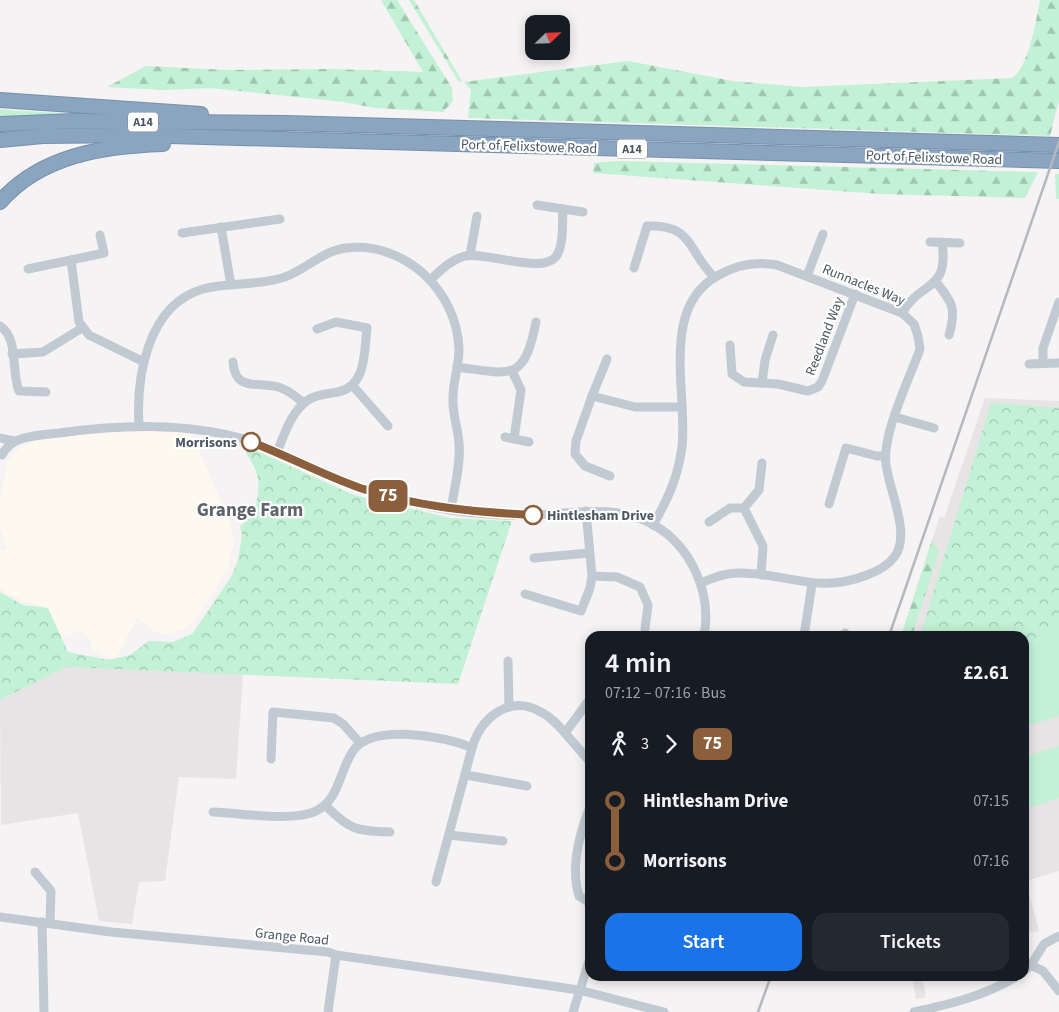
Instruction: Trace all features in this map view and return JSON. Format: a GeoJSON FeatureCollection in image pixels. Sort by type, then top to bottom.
{"type":"FeatureCollection","features":[{"type":"Feature","properties":{"kind":"highway"},"geometry":{"type":"LineString","coordinates":[[0,100],[234,116],[286,123]]}},
{"type":"Feature","properties":{"kind":"highway","name":"Port of Felixstowe Road"},"geometry":{"type":"LineString","coordinates":[[0,124],[75,121],[286,123],[1059,145]]}},
{"type":"Feature","properties":{"kind":"highway","name":"Port of Felixstowe Road"},"geometry":{"type":"LineString","coordinates":[[0,140],[43,136],[136,135],[1059,161]]}},
{"type":"Feature","properties":{"kind":"highway"},"geometry":{"type":"LineString","coordinates":[[0,202],[39,172],[74,156],[111,147],[163,144],[206,138]]}},
{"type":"Feature","properties":{"kind":"street"},"geometry":{"type":"LineString","coordinates":[[537,205],[583,212]]}},
{"type":"Feature","properties":{"kind":"street"},"geometry":{"type":"LineString","coordinates":[[430,280],[448,264],[470,255],[536,264],[548,263],[555,258],[560,248],[563,209]]}},
{"type":"Feature","properties":{"kind":"street"},"geometry":{"type":"LineString","coordinates":[[470,255],[477,216]]}},
{"type":"Feature","properties":{"kind":"street"},"geometry":{"type":"LineString","coordinates":[[182,233],[280,219]]}},
{"type":"Feature","properties":{"kind":"street"},"geometry":{"type":"LineString","coordinates":[[634,268],[647,226],[663,225],[671,226],[682,233],[699,260],[714,277]]}},
{"type":"Feature","properties":{"kind":"street"},"geometry":{"type":"LineString","coordinates":[[221,227],[231,285]]}},
{"type":"Feature","properties":{"kind":"street"},"geometry":{"type":"LineString","coordinates":[[807,276],[823,234]]}},
{"type":"Feature","properties":{"kind":"street"},"geometry":{"type":"LineString","coordinates":[[28,269],[104,253],[100,235]]}},
{"type":"Feature","properties":{"kind":"street"},"geometry":{"type":"LineString","coordinates":[[930,242],[960,243]]}},
{"type":"Feature","properties":{"kind":"street"},"geometry":{"type":"LineString","coordinates":[[902,313],[914,298],[936,282],[944,265],[942,242]]}},
{"type":"Feature","properties":{"kind":"street"},"geometry":{"type":"LineString","coordinates":[[139,426],[138,389],[144,362],[165,315],[176,304],[202,290],[278,279],[297,271],[331,251],[356,247],[392,253],[414,266],[430,280],[446,303],[453,320],[459,348],[452,404],[460,448],[451,510]]}},
{"type":"Feature","properties":{"kind":"street"},"geometry":{"type":"LineString","coordinates":[[70,260],[79,322],[82,328],[89,335],[144,362]]}},
{"type":"Feature","properties":{"kind":"street","name":"Runnacles Way"},"geometry":{"type":"LineString","coordinates":[[653,525],[676,479],[682,446],[680,351],[684,320],[691,303],[702,286],[714,277],[735,267],[757,263],[777,265],[902,313],[916,329],[920,349],[895,417],[885,456],[901,534],[900,547],[886,566],[856,579],[840,583],[812,584],[762,575],[728,573],[700,583]]}},
{"type":"Feature","properties":{"kind":"street"},"geometry":{"type":"LineString","coordinates":[[936,282],[952,304],[954,320],[949,334]]}},
{"type":"Feature","properties":{"kind":"street","name":"Reedland Way"},"geometry":{"type":"LineString","coordinates":[[730,345],[731,369],[735,377],[744,382],[785,385],[804,391],[818,387],[855,294]]}},
{"type":"Feature","properties":{"kind":"street"},"geometry":{"type":"LineString","coordinates":[[1043,363],[1043,348],[1059,302]]}},
{"type":"Feature","properties":{"kind":"street"},"geometry":{"type":"LineString","coordinates":[[277,452],[292,418],[304,403],[319,395],[340,392],[352,386],[361,373],[367,328],[336,322],[317,329]]}},
{"type":"Feature","properties":{"kind":"street"},"geometry":{"type":"LineString","coordinates":[[457,367],[498,373],[512,371],[528,356],[536,322]]}},
{"type":"Feature","properties":{"kind":"street"},"geometry":{"type":"LineString","coordinates":[[0,326],[8,335],[19,391],[46,392]]}},
{"type":"Feature","properties":{"kind":"street"},"geometry":{"type":"LineString","coordinates":[[12,354],[43,352],[82,328]]}},
{"type":"Feature","properties":{"kind":"street"},"geometry":{"type":"LineString","coordinates":[[762,383],[765,360],[773,335]]}},
{"type":"Feature","properties":{"kind":"street"},"geometry":{"type":"LineString","coordinates":[[607,359],[576,441],[575,454],[585,466],[610,476]]}},
{"type":"Feature","properties":{"kind":"street"},"geometry":{"type":"LineString","coordinates":[[232,362],[234,374],[244,383],[282,388],[304,403]]}},
{"type":"Feature","properties":{"kind":"street"},"geometry":{"type":"LineString","coordinates":[[1029,364],[1059,364]]}},
{"type":"Feature","properties":{"kind":"street"},"geometry":{"type":"LineString","coordinates":[[512,371],[521,390],[509,438],[529,442]]}},
{"type":"Feature","properties":{"kind":"street"},"geometry":{"type":"LineString","coordinates":[[352,386],[388,426]]}},
{"type":"Feature","properties":{"kind":"street"},"geometry":{"type":"LineString","coordinates":[[592,396],[635,407],[682,407]]}},
{"type":"Feature","properties":{"kind":"street"},"geometry":{"type":"LineString","coordinates":[[895,417],[934,428]]}},
{"type":"Feature","properties":{"kind":"street"},"geometry":{"type":"LineString","coordinates":[[0,438],[14,441],[68,432],[139,426],[185,428],[245,440],[361,488],[451,510],[533,515],[586,511],[618,512],[636,516],[669,535],[680,547],[700,583],[706,609],[704,631]]}},
{"type":"Feature","properties":{"kind":"street"},"geometry":{"type":"LineString","coordinates":[[0,456],[14,441]]}},
{"type":"Feature","properties":{"kind":"street"},"geometry":{"type":"LineString","coordinates":[[828,504],[846,448],[877,456],[885,456]]}},
{"type":"Feature","properties":{"kind":"street"},"geometry":{"type":"LineString","coordinates":[[744,508],[759,490],[762,463]]}},
{"type":"Feature","properties":{"kind":"street"},"geometry":{"type":"LineString","coordinates":[[709,522],[730,508],[744,508]]}},
{"type":"Feature","properties":{"kind":"street"},"geometry":{"type":"LineString","coordinates":[[744,508],[763,546],[762,575]]}},
{"type":"Feature","properties":{"kind":"street"},"geometry":{"type":"LineString","coordinates":[[525,594],[581,611],[590,588],[592,576],[586,511]]}},
{"type":"Feature","properties":{"kind":"street"},"geometry":{"type":"LineString","coordinates":[[534,558],[589,553]]}},
{"type":"Feature","properties":{"kind":"street"},"geometry":{"type":"LineString","coordinates":[[592,576],[617,577],[640,587],[648,606],[645,629]]}},
{"type":"Feature","properties":{"kind":"street"},"geometry":{"type":"LineString","coordinates":[[805,631],[812,584]]}},
{"type":"Feature","properties":{"kind":"street"},"geometry":{"type":"LineString","coordinates":[[508,661],[508,707]]}},
{"type":"Feature","properties":{"kind":"street"},"geometry":{"type":"LineString","coordinates":[[565,733],[585,705]]}},
{"type":"Feature","properties":{"kind":"street"},"geometry":{"type":"LineString","coordinates":[[436,882],[472,748],[478,732],[485,721],[500,710],[508,707],[526,706],[538,710],[550,718],[585,756]]}},
{"type":"Feature","properties":{"kind":"street"},"geometry":{"type":"LineString","coordinates":[[271,759],[273,712],[334,718],[343,724],[360,743]]}},
{"type":"Feature","properties":{"kind":"street"},"geometry":{"type":"LineString","coordinates":[[213,812],[299,816],[312,813],[326,805],[334,793],[351,753],[360,743],[377,735],[448,739],[472,748]]}},
{"type":"Feature","properties":{"kind":"street"},"geometry":{"type":"LineString","coordinates":[[466,775],[527,786]]}},
{"type":"Feature","properties":{"kind":"street"},"geometry":{"type":"LineString","coordinates":[[326,805],[343,822],[356,830],[390,832]]}},
{"type":"Feature","properties":{"kind":"street"},"geometry":{"type":"LineString","coordinates":[[585,824],[579,844],[577,874],[579,896],[585,900]]}},
{"type":"Feature","properties":{"kind":"street"},"geometry":{"type":"LineString","coordinates":[[449,835],[503,840]]}},
{"type":"Feature","properties":{"kind":"street"},"geometry":{"type":"LineString","coordinates":[[35,872],[51,891],[46,922],[44,1012]]}},
{"type":"Feature","properties":{"kind":"street","name":"Grange Road"},"geometry":{"type":"LineString","coordinates":[[0,917],[112,932],[328,952],[336,955],[579,990],[660,1012]]}},
{"type":"Feature","properties":{"kind":"street"},"geometry":{"type":"LineString","coordinates":[[1029,965],[1044,944],[1059,936]]}},
{"type":"Feature","properties":{"kind":"street"},"geometry":{"type":"LineString","coordinates":[[328,1012],[336,955]]}},
{"type":"Feature","properties":{"kind":"street"},"geometry":{"type":"LineString","coordinates":[[1029,968],[1043,971],[1059,991]]}},
{"type":"Feature","properties":{"kind":"street"},"geometry":{"type":"LineString","coordinates":[[573,1012],[585,973]]}},
{"type":"Feature","properties":{"kind":"street"},"geometry":{"type":"LineString","coordinates":[[914,1012],[959,1002],[1009,981]]}},
{"type":"Feature","properties":{"kind":"shaded area"},"geometry":{"type":"Polygon","coordinates":[[[985,398],[1059,401],[1059,871],[1029,880],[1029,631],[903,631],[940,516],[944,518],[985,398]]]}},
{"type":"Feature","properties":{"kind":"shaded area"},"geometry":{"type":"Polygon","coordinates":[[[121,431],[191,432],[230,522],[234,543],[228,568],[193,623],[183,630],[169,634],[154,632],[137,618],[117,657],[112,658],[92,650],[91,644],[82,630],[60,638],[48,608],[23,601],[0,589],[0,551],[7,548],[0,529],[0,498],[8,462],[19,448],[38,440],[121,431]]]}},
{"type":"Feature","properties":{"kind":"shaded area"},"geometry":{"type":"Polygon","coordinates":[[[66,667],[243,674],[236,779],[179,777],[165,881],[139,882],[132,924],[99,921],[78,813],[1,825],[0,700],[66,667]]]}},
{"type":"Feature","properties":{"kind":"shaded area"},"geometry":{"type":"Polygon","coordinates":[[[1029,893],[1039,931],[1029,933],[1029,893]]]}},
{"type":"Feature","properties":{"kind":"shaded area"},"geometry":{"type":"Polygon","coordinates":[[[913,981],[923,981],[926,997],[916,999],[913,981]]]}},
{"type":"Feature","properties":{"kind":"green space"},"geometry":{"type":"Polygon","coordinates":[[[381,0],[397,0],[452,88],[453,101],[443,112],[375,108],[344,102],[210,88],[164,90],[107,87],[146,66],[227,70],[333,69],[423,72],[381,0]]]}},
{"type":"Feature","properties":{"kind":"green space"},"geometry":{"type":"Polygon","coordinates":[[[409,0],[414,0],[462,81],[459,82],[409,0]]]}},
{"type":"Feature","properties":{"kind":"green space"},"geometry":{"type":"Polygon","coordinates":[[[1040,0],[1059,0],[1059,100],[1050,136],[468,118],[471,90],[464,82],[628,61],[733,81],[803,87],[1012,78],[1023,64],[1027,54],[1040,0]]]}},
{"type":"Feature","properties":{"kind":"green space"},"geometry":{"type":"Polygon","coordinates":[[[0,109],[10,110],[109,116],[0,121],[0,109]]]}},
{"type":"Feature","properties":{"kind":"green space"},"geometry":{"type":"Polygon","coordinates":[[[619,161],[1038,172],[1025,198],[880,194],[593,173],[594,163],[619,161]]]}},
{"type":"Feature","properties":{"kind":"green space"},"geometry":{"type":"Polygon","coordinates":[[[1055,174],[1059,174],[1059,199],[1056,199],[1055,174]]]}},
{"type":"Feature","properties":{"kind":"green space"},"geometry":{"type":"Polygon","coordinates":[[[991,403],[1059,408],[1059,632],[1029,641],[1029,631],[922,631],[991,403]]]}},
{"type":"Feature","properties":{"kind":"green space"},"geometry":{"type":"Polygon","coordinates":[[[248,447],[354,495],[450,518],[512,521],[458,684],[66,667],[0,700],[0,592],[23,605],[48,608],[68,652],[109,660],[130,655],[149,641],[174,642],[193,633],[231,577],[238,560],[242,536],[240,526],[255,514],[258,482],[255,469],[246,453],[248,447]]]}},
{"type":"Feature","properties":{"kind":"green space"},"geometry":{"type":"Polygon","coordinates":[[[932,540],[939,551],[914,631],[903,631],[932,540]]]}},
{"type":"Feature","properties":{"kind":"green space"},"geometry":{"type":"Polygon","coordinates":[[[1059,632],[1059,716],[1029,725],[1029,641],[1059,632]]]}},
{"type":"Feature","properties":{"kind":"green space"},"geometry":{"type":"Polygon","coordinates":[[[1059,746],[1059,798],[1031,807],[1029,801],[1029,755],[1059,746]]]}},
{"type":"Feature","properties":{"kind":"railway"},"geometry":{"type":"LineString","coordinates":[[891,631],[1059,142]]}},
{"type":"Feature","properties":{"kind":"railway"},"geometry":{"type":"LineString","coordinates":[[758,1012],[769,981]]}},
{"type":"Feature","properties":{"kind":"bus line","name":"75"},"geometry":{"type":"LineString","coordinates":[[251,442],[361,488],[394,497],[451,510],[533,515]]}},
{"type":"Feature","properties":{"kind":"place","name":"Morrisons"},"geometry":{"type":"Point","coordinates":[251,442]}},
{"type":"Feature","properties":{"kind":"place","name":"Hintlesham Drive"},"geometry":{"type":"Point","coordinates":[533,515]}},
{"type":"Feature","properties":{"kind":"district","name":"Grange Farm"},"geometry":{"type":"Point","coordinates":[250,509]}}]}
